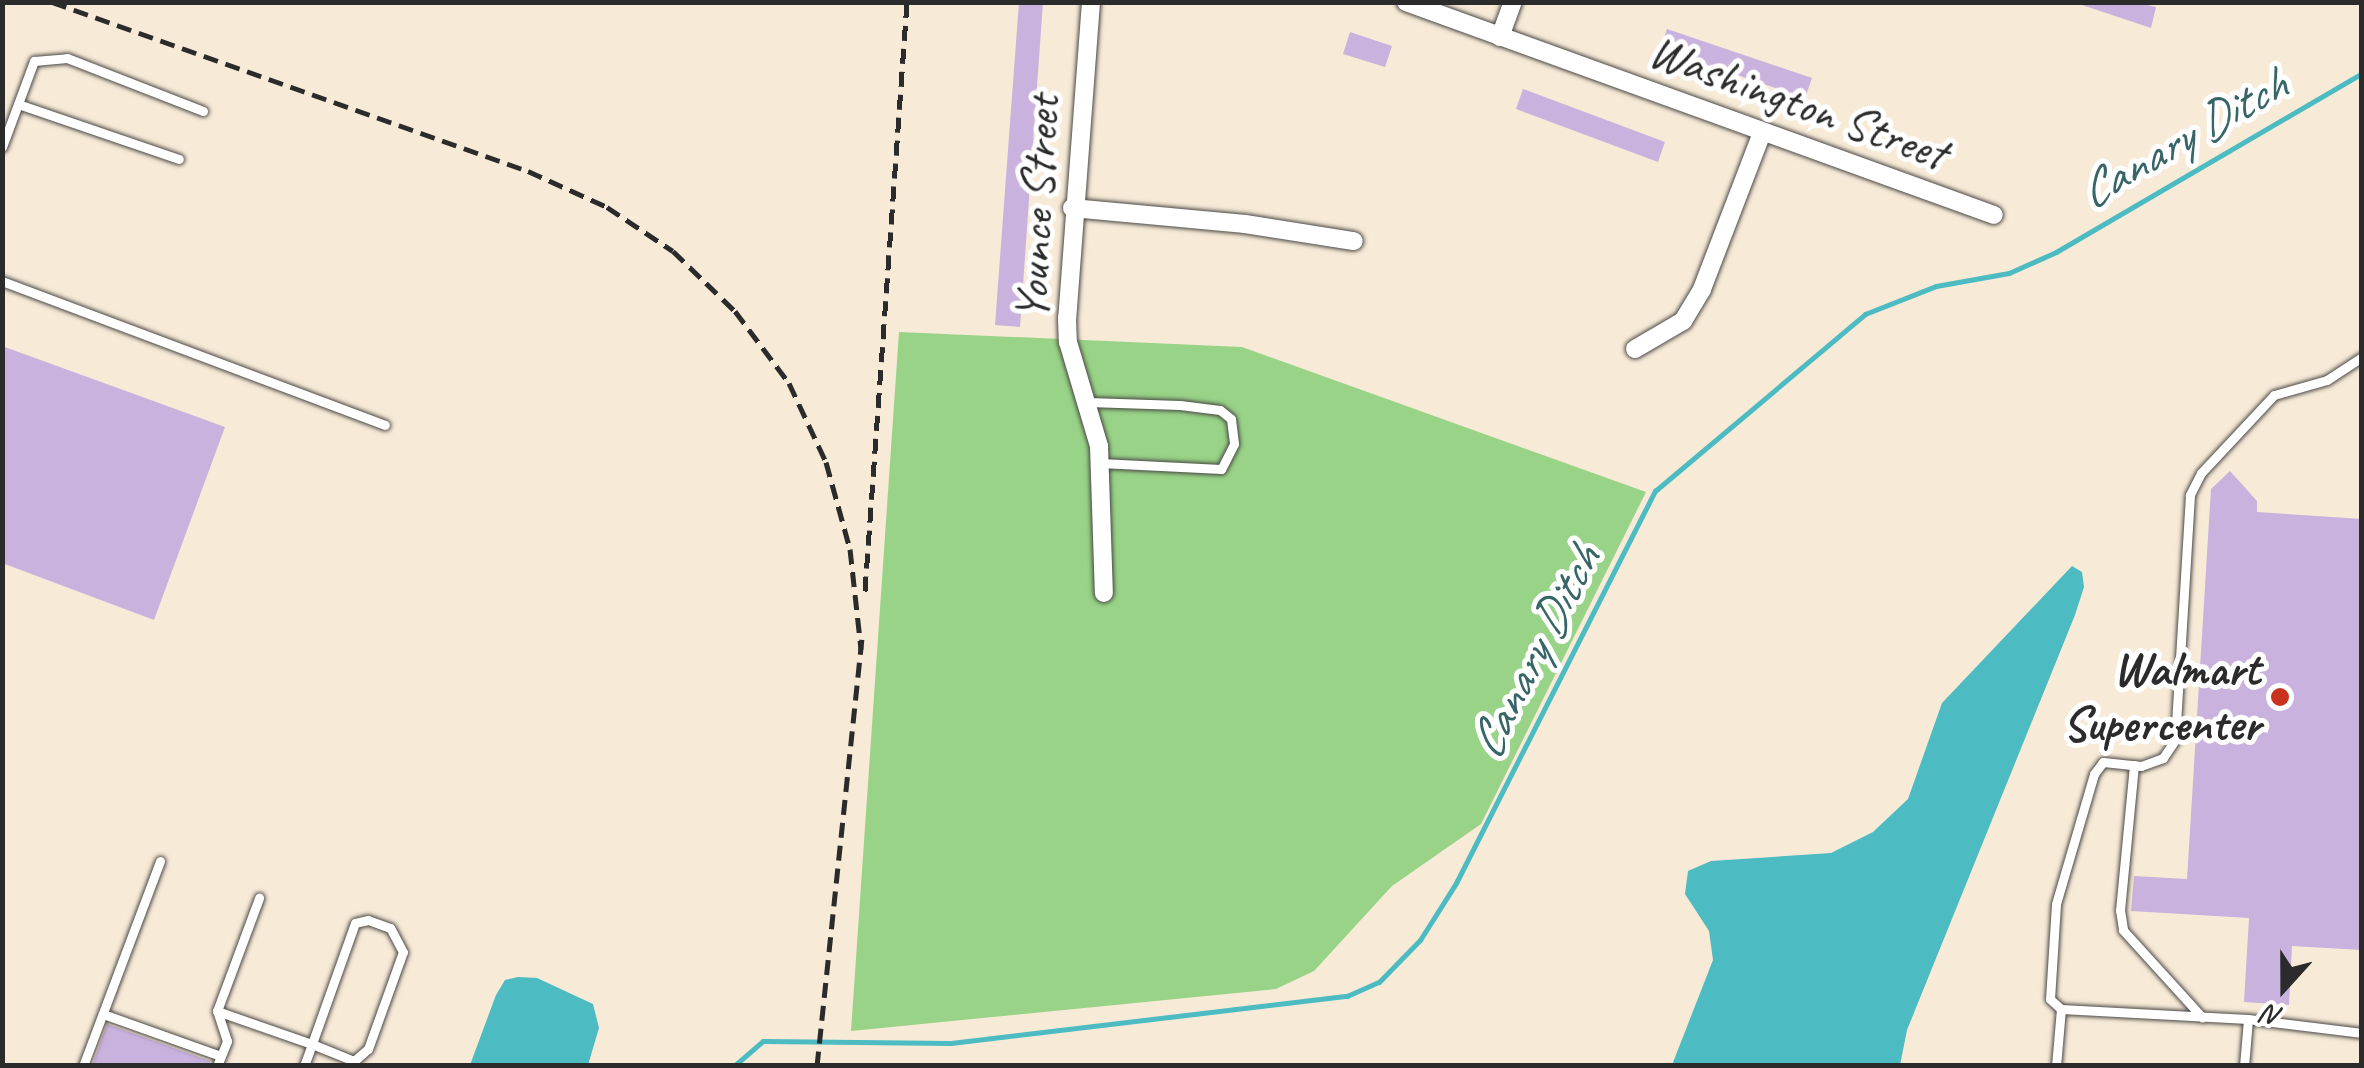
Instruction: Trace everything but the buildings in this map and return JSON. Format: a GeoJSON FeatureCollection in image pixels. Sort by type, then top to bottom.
{"type":"FeatureCollection","features":[{"type":"Feature","properties":{"kind":"street","name":"Younce Street"},"geometry":{"type":"LineString","coordinates":[[1091,2],[1072,208],[1068,342],[1088,402],[1100,462],[1104,594]]}},
{"type":"Feature","properties":{"kind":"street","name":"Washington Street"},"geometry":{"type":"LineString","coordinates":[[1406,2],[1994,215]]}},
{"type":"Feature","properties":{"kind":"street"},"geometry":{"type":"LineString","coordinates":[[1500,37],[1513,2]]}},
{"type":"Feature","properties":{"kind":"street"},"geometry":{"type":"LineString","coordinates":[[1635,349],[1683,321],[1702,290],[1762,133]]}},
{"type":"Feature","properties":{"kind":"street"},"geometry":{"type":"LineString","coordinates":[[1072,208],[1244,224],[1354,241]]}},
{"type":"Feature","properties":{"kind":"lane"},"geometry":{"type":"LineString","coordinates":[[2,147],[34,61],[67,58],[202,111]]}},
{"type":"Feature","properties":{"kind":"lane"},"geometry":{"type":"LineString","coordinates":[[18,104],[178,159]]}},
{"type":"Feature","properties":{"kind":"lane"},"geometry":{"type":"LineString","coordinates":[[2,281],[386,425]]}},
{"type":"Feature","properties":{"kind":"lane"},"geometry":{"type":"LineString","coordinates":[[2362,358],[2327,380],[2274,396],[2201,473],[2190,495],[2174,740],[2163,758],[2134,764],[2104,762],[2094,774],[2062,876],[2050,999],[2061,1009],[2248,1020],[2362,1033]]}},
{"type":"Feature","properties":{"kind":"lane"},"geometry":{"type":"LineString","coordinates":[[1088,402],[1180,405],[1220,410],[1231,419],[1234,444],[1222,468],[1100,462]]}},
{"type":"Feature","properties":{"kind":"lane"},"geometry":{"type":"LineString","coordinates":[[2134,764],[2120,910],[2123,930],[2202,1017]]}},
{"type":"Feature","properties":{"kind":"lane"},"geometry":{"type":"LineString","coordinates":[[84,1066],[160,861]]}},
{"type":"Feature","properties":{"kind":"lane"},"geometry":{"type":"LineString","coordinates":[[103,1014],[219,1061],[228,1040],[218,1011],[258,898]]}},
{"type":"Feature","properties":{"kind":"lane"},"geometry":{"type":"LineString","coordinates":[[218,1011],[312,1044],[354,1060],[368,1049],[402,952],[390,928],[368,920],[355,923],[312,1044],[304,1066]]}},
{"type":"Feature","properties":{"kind":"lane"},"geometry":{"type":"LineString","coordinates":[[2056,1066],[2061,1009]]}},
{"type":"Feature","properties":{"kind":"lane"},"geometry":{"type":"LineString","coordinates":[[2244,1066],[2248,1020]]}},
{"type":"Feature","properties":{"kind":"green space"},"geometry":{"type":"Polygon","coordinates":[[[899,332],[1242,347],[1646,492],[1481,824],[1392,886],[1314,971],[1276,989],[851,1031],[899,332]]]}},
{"type":"Feature","properties":{"kind":"water"},"geometry":{"type":"Polygon","coordinates":[[[2072,566],[2082,572],[2084,587],[2075,615],[1907,1030],[1900,1065],[1672,1065],[1713,960],[1709,931],[1685,894],[1688,871],[1711,861],[1831,853],[1873,832],[1908,799],[1942,703],[2072,566]]]}},
{"type":"Feature","properties":{"kind":"water"},"geometry":{"type":"Polygon","coordinates":[[[537,978],[593,1004],[599,1028],[588,1065],[470,1065],[496,995],[505,980],[537,978]]]}},
{"type":"Feature","properties":{"kind":"waterway","name":"Canary Ditch"},"geometry":{"type":"LineString","coordinates":[[734,1066],[763,1041],[951,1043],[1347,996],[1379,982],[1420,940],[1456,883],[1655,491],[1865,314],[1936,286],[2009,273],[2056,252],[2362,73]]}},
{"type":"Feature","properties":{"kind":"railway"},"geometry":{"type":"LineString","coordinates":[[52,2],[528,171],[607,207],[673,251],[735,311],[789,383],[826,462],[850,549],[861,649]]}},
{"type":"Feature","properties":{"kind":"railway"},"geometry":{"type":"LineString","coordinates":[[865,591],[907,2]]}},
{"type":"Feature","properties":{"kind":"railway"},"geometry":{"type":"LineString","coordinates":[[817,1066],[862,636]]}},
{"type":"Feature","properties":{"kind":"place","name":"Walmart Supercenter"},"geometry":{"type":"Point","coordinates":[2280,697]}}]}
